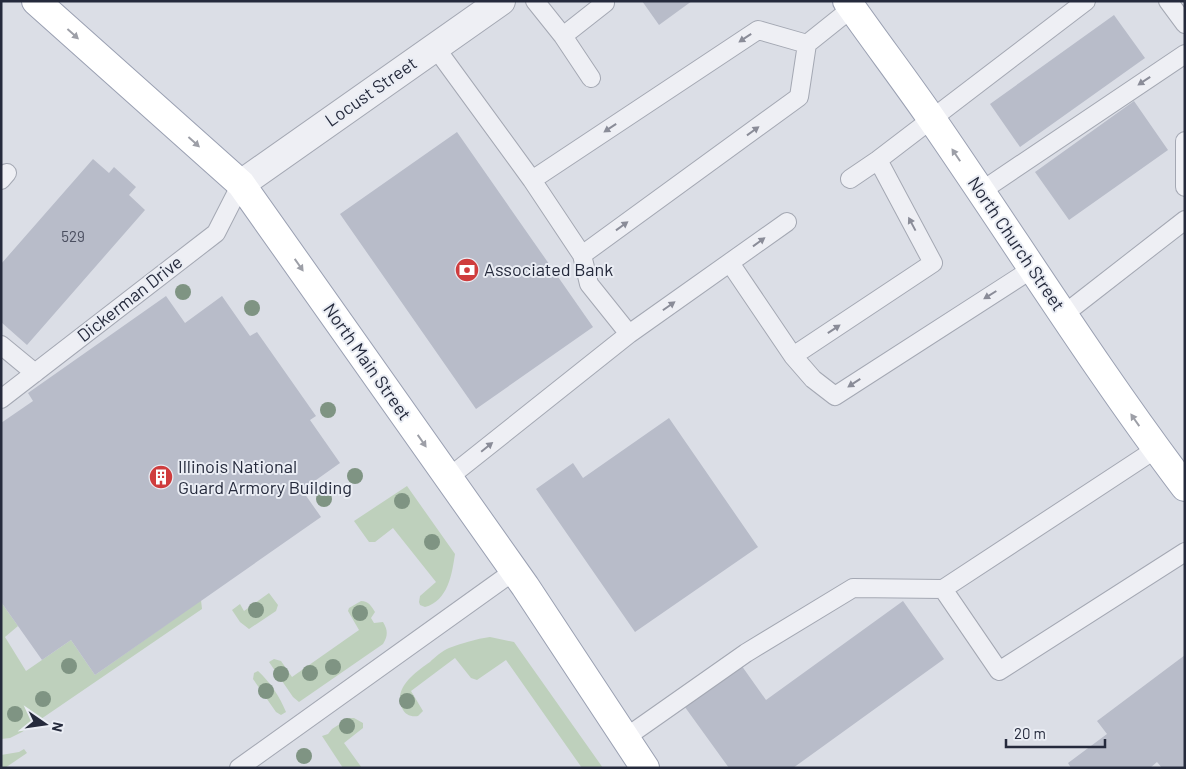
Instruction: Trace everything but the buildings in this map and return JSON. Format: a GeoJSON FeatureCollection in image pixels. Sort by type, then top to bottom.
{"type":"FeatureCollection","features":[{"type":"Feature","properties":{"kind":"main road","name":"North Main Street"},"geometry":{"type":"LineString","coordinates":[[36,1],[242,184],[514,570],[646,768]]}},
{"type":"Feature","properties":{"kind":"main road","name":"North Church Street"},"geometry":{"type":"LineString","coordinates":[[850,4],[931,118],[1063,315],[1156,449],[1185,487]]}},
{"type":"Feature","properties":{"kind":"street","name":"Locust Street"},"geometry":{"type":"LineString","coordinates":[[242,184],[501,1]]}},
{"type":"Feature","properties":{"kind":"lane"},"geometry":{"type":"LineString","coordinates":[[535,1],[563,36],[591,78]]}},
{"type":"Feature","properties":{"kind":"lane"},"geometry":{"type":"LineString","coordinates":[[563,36],[605,3],[605,1]]}},
{"type":"Feature","properties":{"kind":"lane"},"geometry":{"type":"LineString","coordinates":[[850,179],[878,160],[1086,1]]}},
{"type":"Feature","properties":{"kind":"lane"},"geometry":{"type":"LineString","coordinates":[[1168,1],[1185,24]]}},
{"type":"Feature","properties":{"kind":"lane"},"geometry":{"type":"LineString","coordinates":[[582,255],[799,97],[807,44],[850,4]]}},
{"type":"Feature","properties":{"kind":"lane"},"geometry":{"type":"LineString","coordinates":[[532,180],[758,30],[807,44]]}},
{"type":"Feature","properties":{"kind":"lane"},"geometry":{"type":"LineString","coordinates":[[435,47],[532,180],[582,255],[589,284],[629,334]]}},
{"type":"Feature","properties":{"kind":"lane"},"geometry":{"type":"LineString","coordinates":[[980,192],[1185,54]]}},
{"type":"Feature","properties":{"kind":"lane"},"geometry":{"type":"LineString","coordinates":[[1185,141],[1185,187]]}},
{"type":"Feature","properties":{"kind":"lane"},"geometry":{"type":"LineString","coordinates":[[793,356],[933,263],[878,160]]}},
{"type":"Feature","properties":{"kind":"lane","name":"Dickerman Drive"},"geometry":{"type":"LineString","coordinates":[[1,399],[216,233],[242,184]]}},
{"type":"Feature","properties":{"kind":"lane"},"geometry":{"type":"LineString","coordinates":[[1063,315],[1185,220]]}},
{"type":"Feature","properties":{"kind":"lane"},"geometry":{"type":"LineString","coordinates":[[448,478],[629,334],[787,222]]}},
{"type":"Feature","properties":{"kind":"lane"},"geometry":{"type":"LineString","coordinates":[[730,263],[793,356],[813,379],[835,396],[1032,269]]}},
{"type":"Feature","properties":{"kind":"lane"},"geometry":{"type":"LineString","coordinates":[[1,345],[35,373]]}},
{"type":"Feature","properties":{"kind":"lane"},"geometry":{"type":"LineString","coordinates":[[625,738],[746,653],[853,588],[943,588],[1156,449]]}},
{"type":"Feature","properties":{"kind":"lane"},"geometry":{"type":"LineString","coordinates":[[943,588],[999,671],[1185,552]]}},
{"type":"Feature","properties":{"kind":"lane"},"geometry":{"type":"LineString","coordinates":[[239,768],[514,570]]}},
{"type":"Feature","properties":{"kind":"green space"},"geometry":{"type":"Polygon","coordinates":[[[407,486],[455,554],[448,586],[439,599],[425,607],[420,605],[420,596],[436,582],[393,528],[375,542],[369,542],[354,521],[407,486]]]}},
{"type":"Feature","properties":{"kind":"green space"},"geometry":{"type":"Polygon","coordinates":[[[269,593],[278,605],[276,611],[249,629],[240,622],[232,610],[240,604],[244,611],[269,593]]]}},
{"type":"Feature","properties":{"kind":"green space"},"geometry":{"type":"Polygon","coordinates":[[[201,600],[202,609],[22,732],[10,738],[1,739],[1,602],[18,626],[5,637],[26,671],[71,640],[95,675],[201,600]]]}},
{"type":"Feature","properties":{"kind":"green space"},"geometry":{"type":"Polygon","coordinates":[[[361,601],[368,603],[375,612],[371,618],[374,623],[383,622],[385,625],[387,633],[383,644],[299,702],[293,697],[269,662],[274,659],[281,661],[292,677],[359,630],[348,611],[349,608],[361,601]]]}},
{"type":"Feature","properties":{"kind":"green space"},"geometry":{"type":"Polygon","coordinates":[[[490,637],[514,642],[603,768],[582,768],[506,660],[477,680],[471,678],[455,658],[411,691],[423,711],[418,716],[408,715],[405,712],[400,700],[401,693],[407,681],[413,675],[446,649],[469,641],[490,637]]]}},
{"type":"Feature","properties":{"kind":"green space"},"geometry":{"type":"Polygon","coordinates":[[[258,671],[267,680],[281,701],[286,712],[281,715],[276,712],[253,679],[254,673],[258,671]]]}},
{"type":"Feature","properties":{"kind":"green space"},"geometry":{"type":"Polygon","coordinates":[[[349,718],[354,718],[363,723],[363,728],[344,743],[362,768],[343,768],[322,736],[328,734],[332,729],[349,718]]]}},
{"type":"Feature","properties":{"kind":"green space"},"geometry":{"type":"Polygon","coordinates":[[[24,749],[27,753],[5,768],[1,768],[1,755],[19,752],[24,749]]]}},
{"type":"Feature","properties":{"kind":"place","name":"Associated Bank"},"geometry":{"type":"Point","coordinates":[467,270]}},
{"type":"Feature","properties":{"kind":"place","name":"Illinois National Guard Armory Building"},"geometry":{"type":"Point","coordinates":[161,477]}}]}
